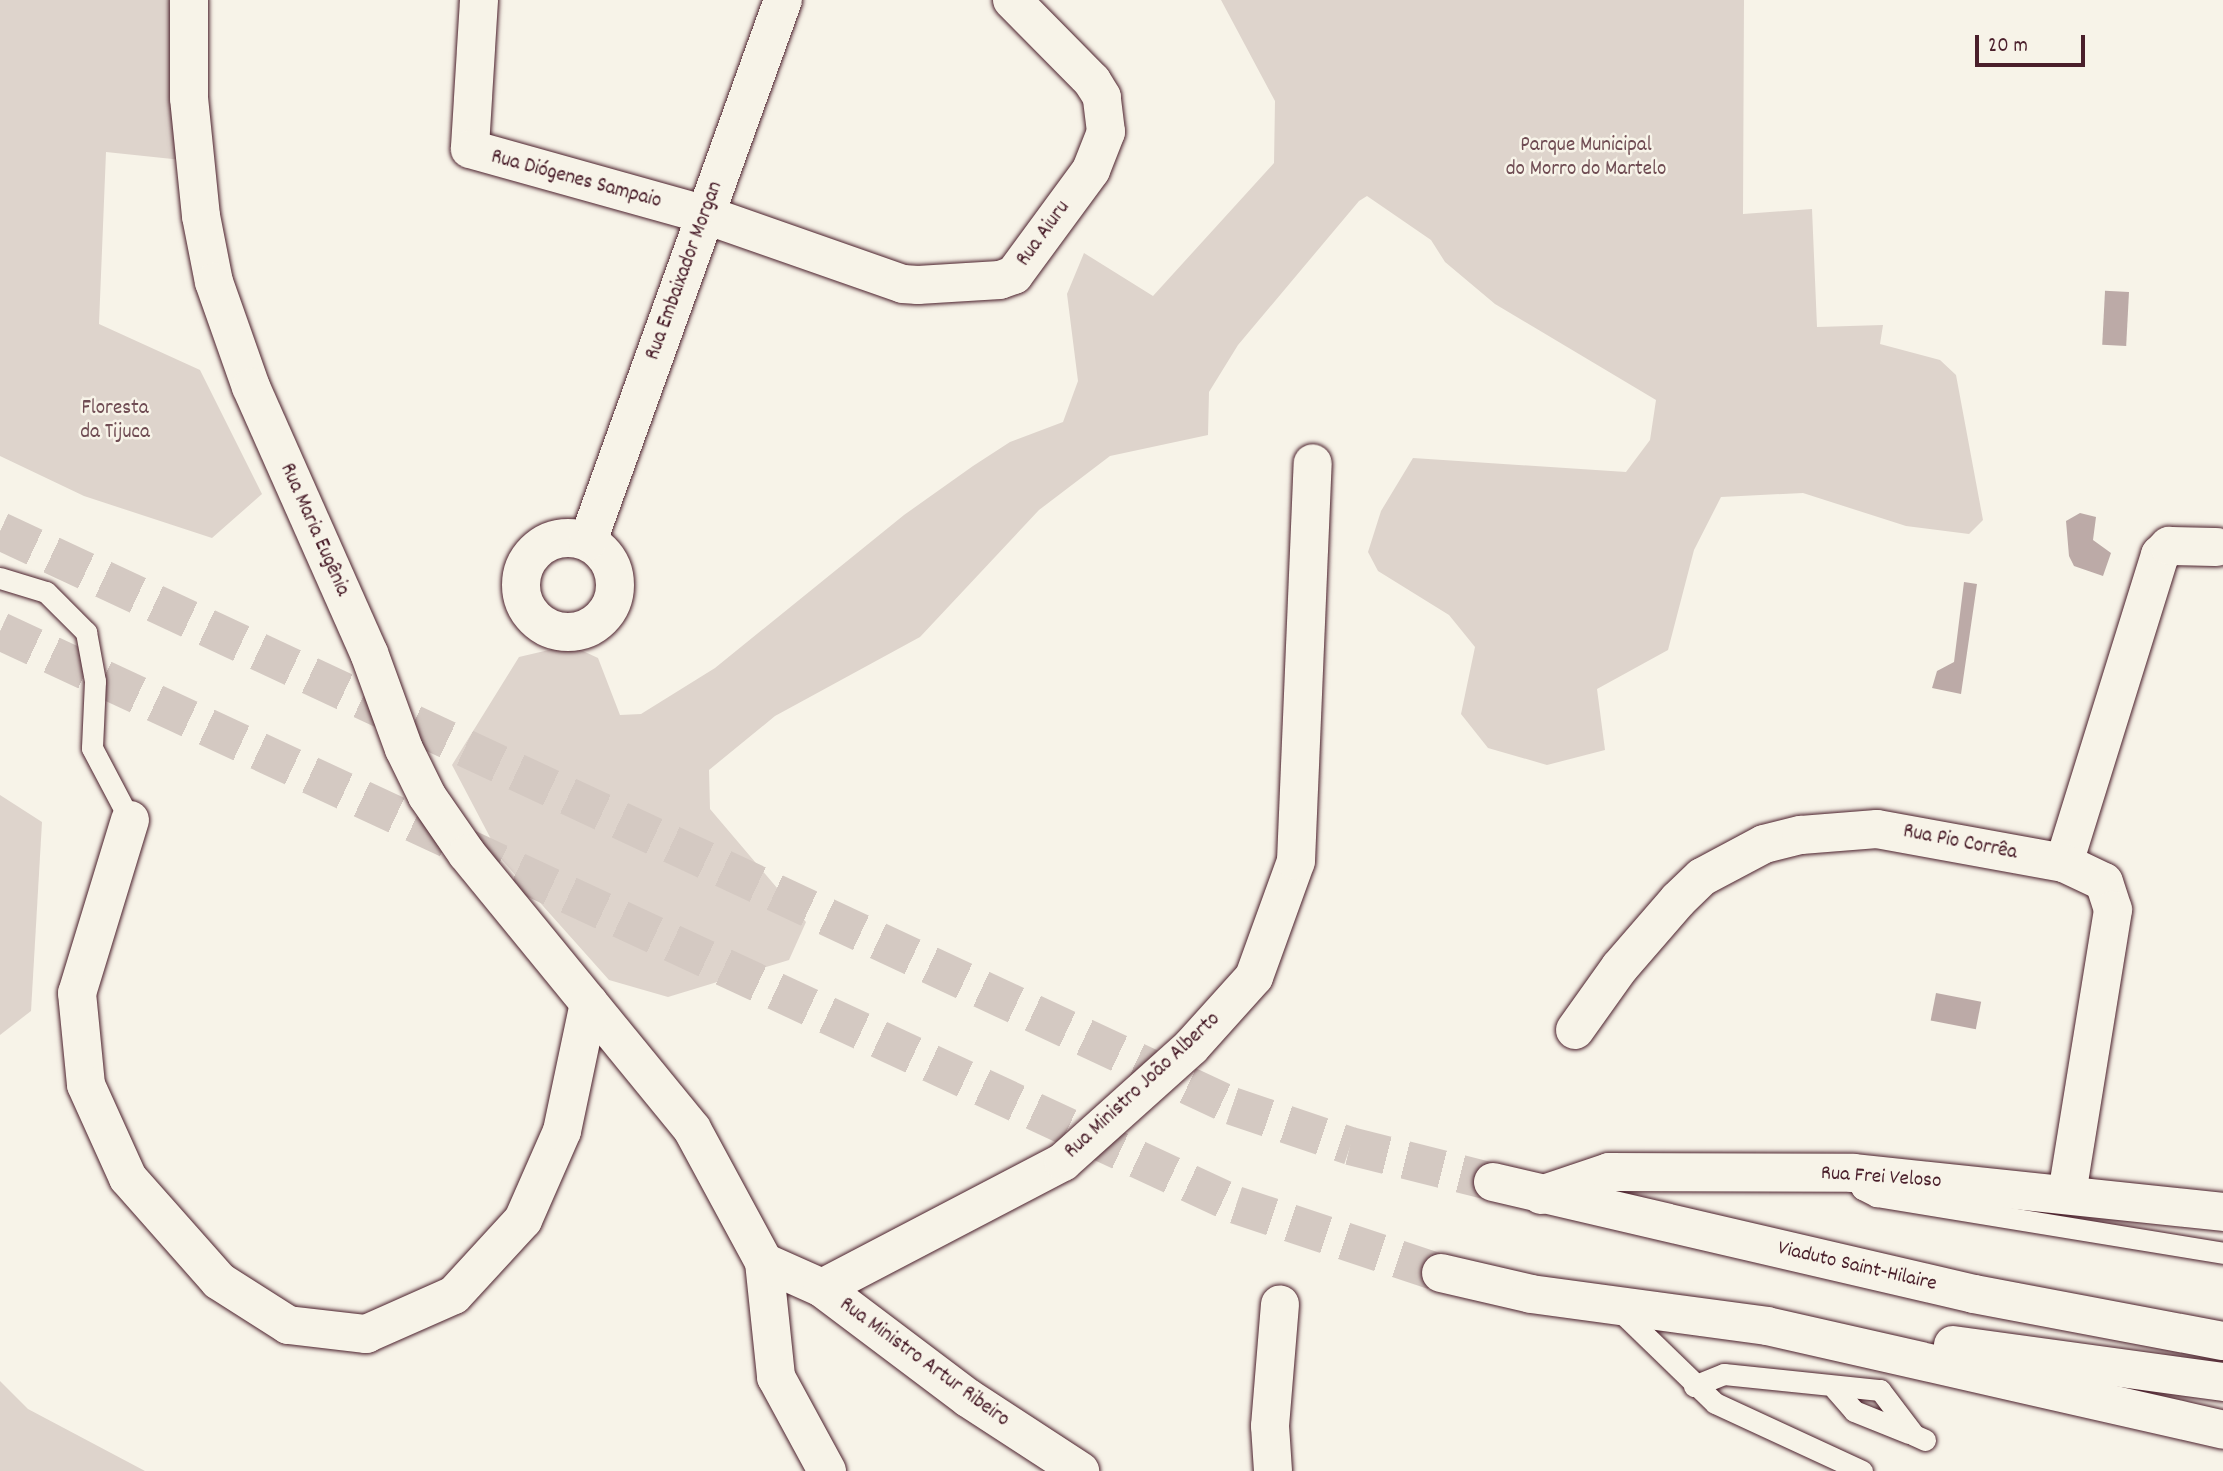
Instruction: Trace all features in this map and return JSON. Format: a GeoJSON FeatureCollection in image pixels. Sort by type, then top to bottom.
{"type":"FeatureCollection","features":[{"type":"Feature","properties":{"kind":"main road","name":"Rua Maria Eugênia"},"geometry":{"type":"LineString","coordinates":[[189,0],[189,98],[201,215],[214,282],[251,387],[427,796],[467,854],[692,1129],[764,1262]]}},
{"type":"Feature","properties":{"kind":"main road","name":"Rua Diógenes Sampaio"},"geometry":{"type":"LineString","coordinates":[[479,0],[470,149],[706,215]]}},
{"type":"Feature","properties":{"kind":"main road","name":"Rua Embaixador Morgan"},"geometry":{"type":"LineString","coordinates":[[588,541],[783,0]]}},
{"type":"Feature","properties":{"kind":"main road","name":"Rua Aiuru"},"geometry":{"type":"LineString","coordinates":[[706,215],[903,284],[1000,280],[1014,275],[1090,170],[1106,132],[1102,97],[1092,81],[1012,0]]}},
{"type":"Feature","properties":{"kind":"main road","name":"Rua Ministro João Alberto"},"geometry":{"type":"LineString","coordinates":[[822,1288],[1063,1161],[1191,1047],[1254,977],[1296,861],[1313,464]]}},
{"type":"Feature","properties":{"kind":"main road"},"geometry":{"type":"LineString","coordinates":[[2064,863],[2160,555],[2169,545],[2217,547]]}},
{"type":"Feature","properties":{"kind":"main road"},"geometry":{"type":"LineString","coordinates":[[130,820],[77,993],[86,1085],[128,1178],[219,1281],[288,1325],[366,1334],[454,1295],[523,1220],[562,1131],[589,1003]]}},
{"type":"Feature","properties":{"kind":"main road","name":"Rua Pio Corrêa"},"geometry":{"type":"LineString","coordinates":[[1575,1030],[1651,929],[1686,892],[1725,862],[1764,844],[1801,835],[1877,829],[2064,863],[2104,882],[2113,910],[2067,1194]]}},
{"type":"Feature","properties":{"kind":"main road","name":"Rua Frei Veloso"},"geometry":{"type":"LineString","coordinates":[[1541,1195],[1609,1172],[1853,1173],[2067,1194],[2223,1213]]}},
{"type":"Feature","properties":{"kind":"main road","name":"Viaduto Saint-Hilaire"},"geometry":{"type":"LineString","coordinates":[[1493,1182],[1974,1294],[2223,1341]]}},
{"type":"Feature","properties":{"kind":"main road"},"geometry":{"type":"LineString","coordinates":[[764,1262],[776,1377],[827,1471]]}},
{"type":"Feature","properties":{"kind":"main road","name":"Rua Ministro Artur Ribeiro"},"geometry":{"type":"LineString","coordinates":[[764,1262],[822,1288],[968,1398],[1080,1471]]}},
{"type":"Feature","properties":{"kind":"main road"},"geometry":{"type":"LineString","coordinates":[[1441,1273],[1616,1307],[2223,1382]]}},
{"type":"Feature","properties":{"kind":"main road"},"geometry":{"type":"LineString","coordinates":[[1273,1471],[1270,1426],[1280,1304]]}},
{"type":"Feature","properties":{"kind":"main road"},"geometry":{"type":"LineString","coordinates":[[1767,1326],[2223,1430]]}},
{"type":"Feature","properties":{"kind":"lane"},"geometry":{"type":"LineString","coordinates":[[0,578],[46,592],[86,632],[95,681],[92,748],[130,820]]}},
{"type":"Feature","properties":{"kind":"lane"},"geometry":{"type":"LineString","coordinates":[[1853,1173],[1862,1189],[1876,1196],[2223,1253]]}},
{"type":"Feature","properties":{"kind":"lane"},"geometry":{"type":"LineString","coordinates":[[1616,1307],[1694,1386],[1716,1403],[1862,1471]]}},
{"type":"Feature","properties":{"kind":"lane"},"geometry":{"type":"LineString","coordinates":[[1694,1386],[1724,1374],[1835,1389],[1880,1390],[1889,1407],[1919,1438],[1854,1411],[1835,1389]]}},
{"type":"Feature","properties":{"kind":"lane"},"geometry":{"type":"LineString","coordinates":[[1869,1417],[1889,1407]]}},
{"type":"Feature","properties":{"kind":"green space","name":"Floresta da Tijuca"},"geometry":{"type":"Polygon","coordinates":[[[0,0],[169,0],[182,160],[106,152],[99,324],[200,370],[262,494],[212,538],[84,496],[0,456],[0,0]]]}},
{"type":"Feature","properties":{"kind":"green space","name":"Parque Municipal do Morro do Martelo"},"geometry":{"type":"Polygon","coordinates":[[[1221,0],[1744,0],[1743,214],[1812,209],[1817,327],[1883,325],[1880,344],[1940,360],[1956,375],[1983,520],[1969,534],[1906,526],[1803,493],[1721,497],[1694,550],[1668,650],[1597,689],[1605,750],[1547,765],[1488,748],[1461,714],[1475,647],[1449,615],[1378,571],[1368,552],[1381,511],[1413,458],[1626,472],[1650,440],[1656,400],[1495,304],[1445,262],[1431,240],[1367,196],[1359,201],[1238,345],[1209,392],[1208,435],[1110,456],[1039,510],[920,637],[775,716],[709,770],[710,809],[806,922],[789,960],[668,997],[609,980],[502,860],[452,765],[519,657],[570,645],[598,658],[620,715],[641,714],[715,668],[904,515],[973,466],[1010,442],[1063,422],[1078,381],[1067,294],[1084,253],[1153,296],[1274,163],[1275,101],[1221,0]]]}},
{"type":"Feature","properties":{"kind":"green space"},"geometry":{"type":"Polygon","coordinates":[[[0,795],[42,822],[31,1011],[0,1035],[0,795]]]}},
{"type":"Feature","properties":{"kind":"green space"},"geometry":{"type":"Polygon","coordinates":[[[0,1381],[28,1409],[145,1471],[0,1471],[0,1381]]]}},
{"type":"Feature","properties":{"kind":"shaded area"},"geometry":{"type":"Polygon","coordinates":[[[2105,291],[2129,292],[2126,346],[2102,345],[2105,291]]]}},
{"type":"Feature","properties":{"kind":"shaded area"},"geometry":{"type":"Polygon","coordinates":[[[2080,513],[2096,517],[2093,540],[2111,553],[2103,576],[2074,566],[2069,556],[2066,521],[2080,513]]]}},
{"type":"Feature","properties":{"kind":"shaded area"},"geometry":{"type":"Polygon","coordinates":[[[1964,582],[1977,584],[1961,694],[1932,688],[1937,671],[1954,662],[1964,582]]]}},
{"type":"Feature","properties":{"kind":"shaded area"},"geometry":{"type":"Polygon","coordinates":[[[1936,993],[1981,1002],[1976,1029],[1931,1020],[1936,993]]]}},
{"type":"Feature","properties":{"kind":"tunnel"},"geometry":{"type":"LineString","coordinates":[[0,531],[1232,1106],[1350,1146],[1493,1182]]}},
{"type":"Feature","properties":{"kind":"tunnel"},"geometry":{"type":"LineString","coordinates":[[0,631],[1236,1205],[1441,1273]]}}]}
